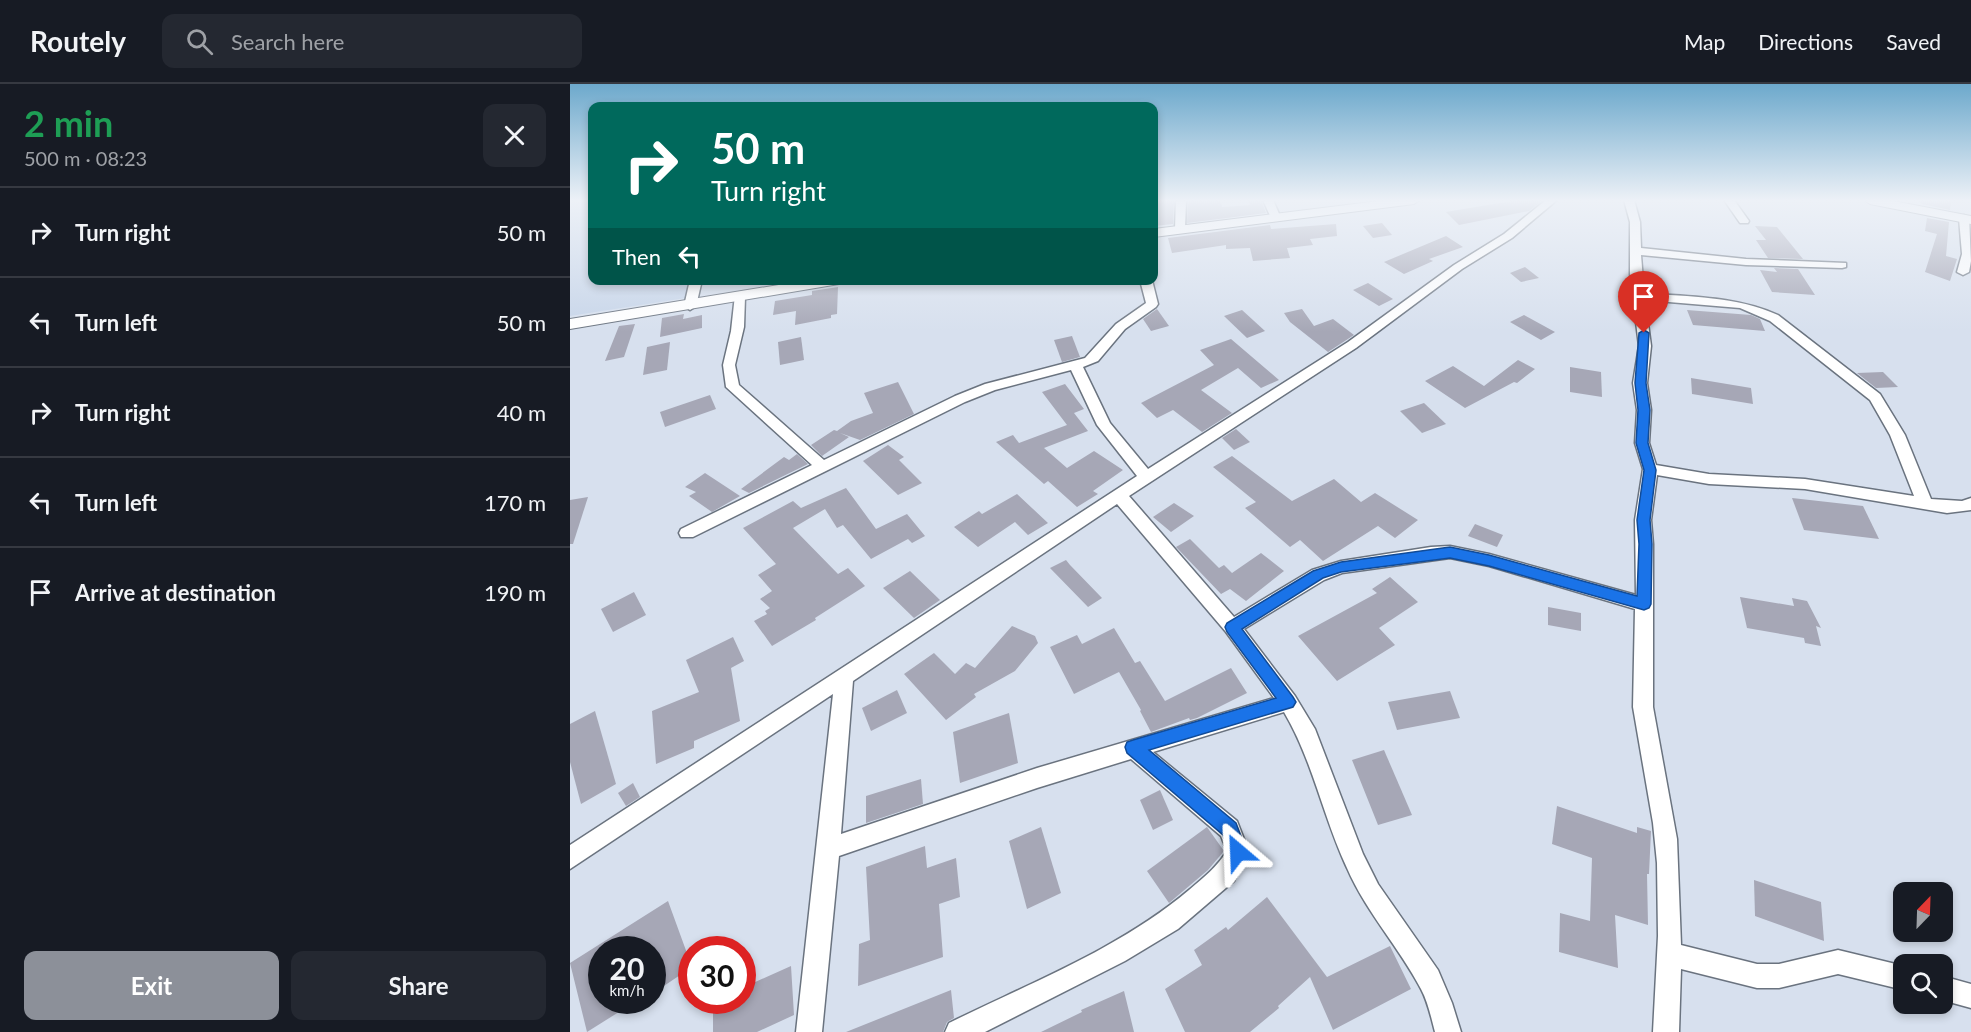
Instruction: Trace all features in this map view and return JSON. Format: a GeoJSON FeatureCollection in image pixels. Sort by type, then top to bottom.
{"type":"FeatureCollection","features":[{"type":"Feature","properties":{"kind":"street"},"geometry":{"type":"LineString","coordinates":[[571,855],[844,679],[1119,495],[1352,345],[1458,267],[1495,244]]}},
{"type":"Feature","properties":{"kind":"street"},"geometry":{"type":"LineString","coordinates":[[1635,244],[1638,296],[1645,346],[1640,383],[1644,410],[1642,443],[1650,470],[1643,520],[1646,544],[1643,707],[1666,837],[1670,954],[1666,1032]]}},
{"type":"Feature","properties":{"kind":"street"},"geometry":{"type":"LineString","coordinates":[[1635,251],[1746,262],[1842,265]]}},
{"type":"Feature","properties":{"kind":"street"},"geometry":{"type":"LineString","coordinates":[[1963,272],[1969,255]]}},
{"type":"Feature","properties":{"kind":"street"},"geometry":{"type":"LineString","coordinates":[[690,306],[695,285]]}},
{"type":"Feature","properties":{"kind":"street"},"geometry":{"type":"LineString","coordinates":[[570,324],[810,285]]}},
{"type":"Feature","properties":{"kind":"street"},"geometry":{"type":"LineString","coordinates":[[687,533],[970,395],[1012,381],[1076,366],[1096,357],[1109,337],[1136,312],[1152,304],[1147,285]]}},
{"type":"Feature","properties":{"kind":"street"},"geometry":{"type":"LineString","coordinates":[[1638,296],[1741,305],[1774,318],[1880,403],[1894,427],[1925,504]]}},
{"type":"Feature","properties":{"kind":"street"},"geometry":{"type":"LineString","coordinates":[[739,297],[737,331],[730,351],[728,372],[733,387],[822,466]]}},
{"type":"Feature","properties":{"kind":"street"},"geometry":{"type":"LineString","coordinates":[[1076,366],[1104,425],[1147,479]]}},
{"type":"Feature","properties":{"kind":"street"},"geometry":{"type":"LineString","coordinates":[[1650,470],[1709,479],[1805,484],[1925,504],[1964,507],[1971,504]]}},
{"type":"Feature","properties":{"kind":"street"},"geometry":{"type":"LineString","coordinates":[[1119,495],[1232,627],[1288,702],[1308,735],[1354,860],[1370,892],[1429,979],[1440,1003],[1448,1032]]}},
{"type":"Feature","properties":{"kind":"street"},"geometry":{"type":"LineString","coordinates":[[1232,627],[1318,575],[1341,567],[1450,552],[1489,560],[1644,604]]}},
{"type":"Feature","properties":{"kind":"street"},"geometry":{"type":"LineString","coordinates":[[809,1032],[830,849],[844,679]]}},
{"type":"Feature","properties":{"kind":"street"},"geometry":{"type":"LineString","coordinates":[[830,849],[1133,747],[1288,702]]}},
{"type":"Feature","properties":{"kind":"street"},"geometry":{"type":"LineString","coordinates":[[958,1032],[1117,953],[1170,921],[1226,873],[1238,852],[1229,829],[1133,747]]}},
{"type":"Feature","properties":{"kind":"street"},"geometry":{"type":"LineString","coordinates":[[1670,954],[1757,976],[1779,976],[1838,962],[1893,975]]}},
{"type":"Feature","properties":{"kind":"street"},"geometry":{"type":"LineString","coordinates":[[1953,991],[1971,996]]}},
{"type":"Feature","properties":{"kind":"shaded area"},"geometry":{"type":"Polygon","coordinates":[[[570,244],[588,244],[588,285],[689,285],[686,298],[570,316],[570,244]]]}},
{"type":"Feature","properties":{"kind":"building"},"geometry":{"type":"Polygon","coordinates":[[[1170,244],[1313,245],[1287,248],[1290,258],[1253,261],[1250,248],[1226,249],[1226,245],[1172,253],[1170,244]]]}},
{"type":"Feature","properties":{"kind":"building"},"geometry":{"type":"Polygon","coordinates":[[[1426,244],[1459,244],[1463,247],[1429,259],[1433,261],[1404,274],[1384,262],[1426,244]]]}},
{"type":"Feature","properties":{"kind":"building"},"geometry":{"type":"Polygon","coordinates":[[[1759,244],[1791,244],[1803,259],[1768,258],[1759,244]]]}},
{"type":"Feature","properties":{"kind":"building"},"geometry":{"type":"Polygon","coordinates":[[[1934,244],[1947,244],[1946,256],[1957,259],[1950,281],[1925,272],[1934,244]]]}},
{"type":"Feature","properties":{"kind":"building"},"geometry":{"type":"Polygon","coordinates":[[[1525,267],[1539,278],[1521,282],[1510,273],[1525,267]]]}},
{"type":"Feature","properties":{"kind":"building"},"geometry":{"type":"Polygon","coordinates":[[[1774,268],[1798,269],[1815,295],[1772,292],[1760,270],[1777,272],[1774,268]]]}},
{"type":"Feature","properties":{"kind":"building"},"geometry":{"type":"Polygon","coordinates":[[[1368,283],[1393,299],[1379,306],[1353,290],[1368,283]]]}},
{"type":"Feature","properties":{"kind":"building"},"geometry":{"type":"Polygon","coordinates":[[[838,287],[837,314],[831,315],[831,318],[795,325],[796,311],[773,315],[775,301],[812,295],[812,291],[838,287]]]}},
{"type":"Feature","properties":{"kind":"building"},"geometry":{"type":"Polygon","coordinates":[[[1157,309],[1169,326],[1151,331],[1143,319],[1157,309]]]}},
{"type":"Feature","properties":{"kind":"building"},"geometry":{"type":"Polygon","coordinates":[[[1302,309],[1314,326],[1333,319],[1354,335],[1328,352],[1290,322],[1284,313],[1302,309]]]}},
{"type":"Feature","properties":{"kind":"building"},"geometry":{"type":"Polygon","coordinates":[[[1242,310],[1265,331],[1247,338],[1224,316],[1242,310]]]}},
{"type":"Feature","properties":{"kind":"building"},"geometry":{"type":"Polygon","coordinates":[[[1687,310],[1751,315],[1760,319],[1765,331],[1693,325],[1687,310]]]}},
{"type":"Feature","properties":{"kind":"building"},"geometry":{"type":"Polygon","coordinates":[[[684,314],[683,319],[702,315],[702,328],[660,337],[662,318],[684,314]]]}},
{"type":"Feature","properties":{"kind":"building"},"geometry":{"type":"Polygon","coordinates":[[[1524,315],[1555,332],[1541,340],[1510,322],[1524,315]]]}},
{"type":"Feature","properties":{"kind":"building"},"geometry":{"type":"Polygon","coordinates":[[[635,324],[624,357],[605,361],[619,326],[635,324]]]}},
{"type":"Feature","properties":{"kind":"building"},"geometry":{"type":"Polygon","coordinates":[[[1072,336],[1080,357],[1062,362],[1054,340],[1072,336]]]}},
{"type":"Feature","properties":{"kind":"building"},"geometry":{"type":"Polygon","coordinates":[[[801,337],[804,360],[780,365],[778,342],[801,337]]]}},
{"type":"Feature","properties":{"kind":"building"},"geometry":{"type":"Polygon","coordinates":[[[1231,339],[1279,380],[1261,388],[1238,368],[1201,390],[1232,413],[1202,432],[1173,410],[1157,418],[1141,403],[1214,365],[1200,350],[1231,339]]]}},
{"type":"Feature","properties":{"kind":"building"},"geometry":{"type":"Polygon","coordinates":[[[670,342],[667,370],[643,375],[647,347],[670,342]]]}},
{"type":"Feature","properties":{"kind":"building"},"geometry":{"type":"Polygon","coordinates":[[[1518,360],[1535,369],[1517,383],[1514,382],[1465,408],[1425,381],[1453,366],[1484,386],[1518,360]]]}},
{"type":"Feature","properties":{"kind":"building"},"geometry":{"type":"Polygon","coordinates":[[[1570,367],[1601,372],[1602,397],[1570,392],[1570,367]]]}},
{"type":"Feature","properties":{"kind":"building"},"geometry":{"type":"Polygon","coordinates":[[[1883,372],[1898,387],[1876,388],[1857,373],[1883,372]]]}},
{"type":"Feature","properties":{"kind":"building"},"geometry":{"type":"Polygon","coordinates":[[[1691,378],[1751,388],[1753,404],[1692,394],[1691,378]]]}},
{"type":"Feature","properties":{"kind":"building"},"geometry":{"type":"Polygon","coordinates":[[[898,382],[914,414],[860,440],[840,433],[849,437],[822,456],[811,445],[851,421],[873,413],[864,393],[898,382]]]}},
{"type":"Feature","properties":{"kind":"building"},"geometry":{"type":"Polygon","coordinates":[[[1065,384],[1084,409],[1074,413],[1088,431],[1044,448],[1067,468],[1094,451],[1123,470],[1093,491],[1098,494],[1077,507],[1048,481],[1044,484],[996,442],[1013,435],[1019,443],[1067,425],[1042,392],[1065,384]]]}},
{"type":"Feature","properties":{"kind":"building"},"geometry":{"type":"Polygon","coordinates":[[[710,395],[716,409],[665,427],[660,412],[710,395]]]}},
{"type":"Feature","properties":{"kind":"building"},"geometry":{"type":"Polygon","coordinates":[[[1424,403],[1446,424],[1422,433],[1400,411],[1424,403]]]}},
{"type":"Feature","properties":{"kind":"building"},"geometry":{"type":"Polygon","coordinates":[[[1236,429],[1250,442],[1234,450],[1222,438],[1236,429]]]}},
{"type":"Feature","properties":{"kind":"building"},"geometry":{"type":"Polygon","coordinates":[[[888,445],[904,457],[899,460],[922,483],[898,495],[863,461],[888,445]]]}},
{"type":"Feature","properties":{"kind":"building"},"geometry":{"type":"Polygon","coordinates":[[[797,454],[808,464],[749,493],[741,489],[784,457],[789,460],[797,454]]]}},
{"type":"Feature","properties":{"kind":"building"},"geometry":{"type":"Polygon","coordinates":[[[1232,456],[1292,501],[1334,479],[1361,502],[1375,493],[1418,520],[1395,538],[1378,526],[1323,561],[1300,540],[1290,547],[1245,508],[1256,502],[1213,467],[1232,456]]]}},
{"type":"Feature","properties":{"kind":"building"},"geometry":{"type":"Polygon","coordinates":[[[705,473],[740,496],[712,512],[689,496],[696,492],[685,487],[705,473]]]}},
{"type":"Feature","properties":{"kind":"building"},"geometry":{"type":"Polygon","coordinates":[[[846,488],[876,529],[907,514],[925,536],[912,543],[908,539],[871,559],[843,525],[837,528],[825,509],[793,528],[838,574],[848,568],[865,586],[815,618],[816,620],[772,646],[754,621],[767,614],[765,611],[770,608],[760,599],[772,591],[758,575],[776,564],[743,528],[793,501],[801,508],[846,488]]]}},
{"type":"Feature","properties":{"kind":"building"},"geometry":{"type":"Polygon","coordinates":[[[1017,494],[1048,523],[1028,535],[1015,522],[978,547],[954,527],[979,511],[982,514],[1017,494]]]}},
{"type":"Feature","properties":{"kind":"building"},"geometry":{"type":"Polygon","coordinates":[[[588,497],[573,544],[570,544],[570,500],[588,497]]]}},
{"type":"Feature","properties":{"kind":"building"},"geometry":{"type":"Polygon","coordinates":[[[1792,498],[1863,506],[1879,539],[1804,530],[1792,498]]]}},
{"type":"Feature","properties":{"kind":"building"},"geometry":{"type":"Polygon","coordinates":[[[1174,503],[1194,516],[1171,532],[1153,517],[1174,503]]]}},
{"type":"Feature","properties":{"kind":"building"},"geometry":{"type":"Polygon","coordinates":[[[1475,524],[1503,535],[1497,547],[1468,536],[1475,524]]]}},
{"type":"Feature","properties":{"kind":"building"},"geometry":{"type":"Polygon","coordinates":[[[1190,539],[1219,568],[1224,565],[1232,573],[1261,553],[1284,571],[1246,601],[1230,589],[1221,594],[1176,547],[1190,539]]]}},
{"type":"Feature","properties":{"kind":"building"},"geometry":{"type":"Polygon","coordinates":[[[1066,560],[1102,598],[1088,607],[1050,568],[1066,560]]]}},
{"type":"Feature","properties":{"kind":"building"},"geometry":{"type":"Polygon","coordinates":[[[910,571],[940,600],[914,618],[883,588],[910,571]]]}},
{"type":"Feature","properties":{"kind":"building"},"geometry":{"type":"Polygon","coordinates":[[[1390,577],[1418,602],[1379,628],[1395,645],[1337,681],[1298,636],[1377,593],[1372,589],[1390,577]]]}},
{"type":"Feature","properties":{"kind":"building"},"geometry":{"type":"Polygon","coordinates":[[[634,592],[646,615],[613,632],[601,609],[634,592]]]}},
{"type":"Feature","properties":{"kind":"building"},"geometry":{"type":"Polygon","coordinates":[[[1740,597],[1794,606],[1792,598],[1807,601],[1821,628],[1816,626],[1821,646],[1805,643],[1804,638],[1747,628],[1740,597]]]}},
{"type":"Feature","properties":{"kind":"building"},"geometry":{"type":"Polygon","coordinates":[[[1548,607],[1581,613],[1581,631],[1548,625],[1548,607]]]}},
{"type":"Feature","properties":{"kind":"building"},"geometry":{"type":"Polygon","coordinates":[[[1012,626],[1035,636],[1038,643],[1015,671],[974,694],[976,697],[946,720],[904,674],[934,653],[955,674],[966,663],[975,668],[1012,626]]]}},
{"type":"Feature","properties":{"kind":"building"},"geometry":{"type":"Polygon","coordinates":[[[1114,628],[1135,663],[1140,661],[1165,701],[1231,668],[1247,693],[1197,718],[1190,720],[1189,718],[1151,732],[1119,672],[1074,694],[1050,647],[1077,635],[1082,644],[1114,628]]]}},
{"type":"Feature","properties":{"kind":"building"},"geometry":{"type":"Polygon","coordinates":[[[733,637],[744,661],[731,668],[740,721],[694,741],[694,748],[656,764],[652,711],[699,692],[686,660],[733,637]]]}},
{"type":"Feature","properties":{"kind":"building"},"geometry":{"type":"Polygon","coordinates":[[[897,690],[907,713],[871,731],[862,708],[897,690]]]}},
{"type":"Feature","properties":{"kind":"building"},"geometry":{"type":"Polygon","coordinates":[[[1450,691],[1460,718],[1397,730],[1388,702],[1450,691]]]}},
{"type":"Feature","properties":{"kind":"building"},"geometry":{"type":"Polygon","coordinates":[[[595,711],[616,784],[581,804],[570,762],[570,724],[595,711]]]}},
{"type":"Feature","properties":{"kind":"building"},"geometry":{"type":"Polygon","coordinates":[[[1009,713],[1018,763],[960,783],[953,732],[1009,713]]]}},
{"type":"Feature","properties":{"kind":"building"},"geometry":{"type":"Polygon","coordinates":[[[1384,750],[1412,815],[1378,825],[1352,760],[1384,750]]]}},
{"type":"Feature","properties":{"kind":"building"},"geometry":{"type":"Polygon","coordinates":[[[921,779],[923,804],[866,823],[866,796],[921,779]]]}},
{"type":"Feature","properties":{"kind":"building"},"geometry":{"type":"Polygon","coordinates":[[[633,783],[640,797],[626,806],[618,793],[633,783]]]}},
{"type":"Feature","properties":{"kind":"building"},"geometry":{"type":"Polygon","coordinates":[[[1160,790],[1173,820],[1153,830],[1140,800],[1160,790]]]}},
{"type":"Feature","properties":{"kind":"building"},"geometry":{"type":"Polygon","coordinates":[[[1557,806],[1637,833],[1637,827],[1651,831],[1649,874],[1647,874],[1648,925],[1615,915],[1618,968],[1559,952],[1560,913],[1590,921],[1592,858],[1552,844],[1557,806]]]}},
{"type":"Feature","properties":{"kind":"building"},"geometry":{"type":"Polygon","coordinates":[[[1041,827],[1061,893],[1027,909],[1009,841],[1041,827]]]}},
{"type":"Feature","properties":{"kind":"building"},"geometry":{"type":"Polygon","coordinates":[[[1207,827],[1224,851],[1208,870],[1169,903],[1147,871],[1207,827]]]}},
{"type":"Feature","properties":{"kind":"building"},"geometry":{"type":"Polygon","coordinates":[[[925,846],[927,868],[956,858],[960,897],[939,904],[943,957],[858,986],[859,944],[870,940],[866,867],[925,846]]]}},
{"type":"Feature","properties":{"kind":"building"},"geometry":{"type":"Polygon","coordinates":[[[1754,880],[1821,902],[1824,941],[1755,916],[1754,880]]]}},
{"type":"Feature","properties":{"kind":"building"},"geometry":{"type":"Polygon","coordinates":[[[1267,897],[1327,977],[1390,946],[1411,989],[1333,1030],[1310,977],[1278,1006],[1279,1008],[1250,1032],[1185,1032],[1165,989],[1202,965],[1194,950],[1226,927],[1228,930],[1267,897]]]}},
{"type":"Feature","properties":{"kind":"building"},"geometry":{"type":"Polygon","coordinates":[[[668,901],[681,936],[678,936],[678,976],[666,985],[666,936],[613,936],[668,901]]]}},
{"type":"Feature","properties":{"kind":"building"},"geometry":{"type":"Polygon","coordinates":[[[588,952],[588,1014],[616,1014],[587,1032],[570,963],[588,952]]]}},
{"type":"Feature","properties":{"kind":"building"},"geometry":{"type":"Polygon","coordinates":[[[791,966],[794,1015],[757,1032],[713,1032],[713,1014],[756,1014],[756,982],[791,966]]]}},
{"type":"Feature","properties":{"kind":"building"},"geometry":{"type":"Polygon","coordinates":[[[951,990],[954,1018],[947,1022],[943,1032],[846,1032],[951,990]]]}},
{"type":"Feature","properties":{"kind":"building"},"geometry":{"type":"Polygon","coordinates":[[[1124,991],[1134,1032],[1041,1032],[1082,1012],[1081,1010],[1124,991]]]}},
{"type":"Feature","properties":{"kind":"route"},"geometry":{"type":"LineString","coordinates":[[1238,852],[1229,829],[1133,747],[1288,702],[1232,627],[1318,575],[1341,567],[1450,552],[1489,560],[1644,604],[1646,544],[1643,520],[1650,470],[1642,443],[1644,410],[1640,383],[1645,346],[1644,333]]}}]}
